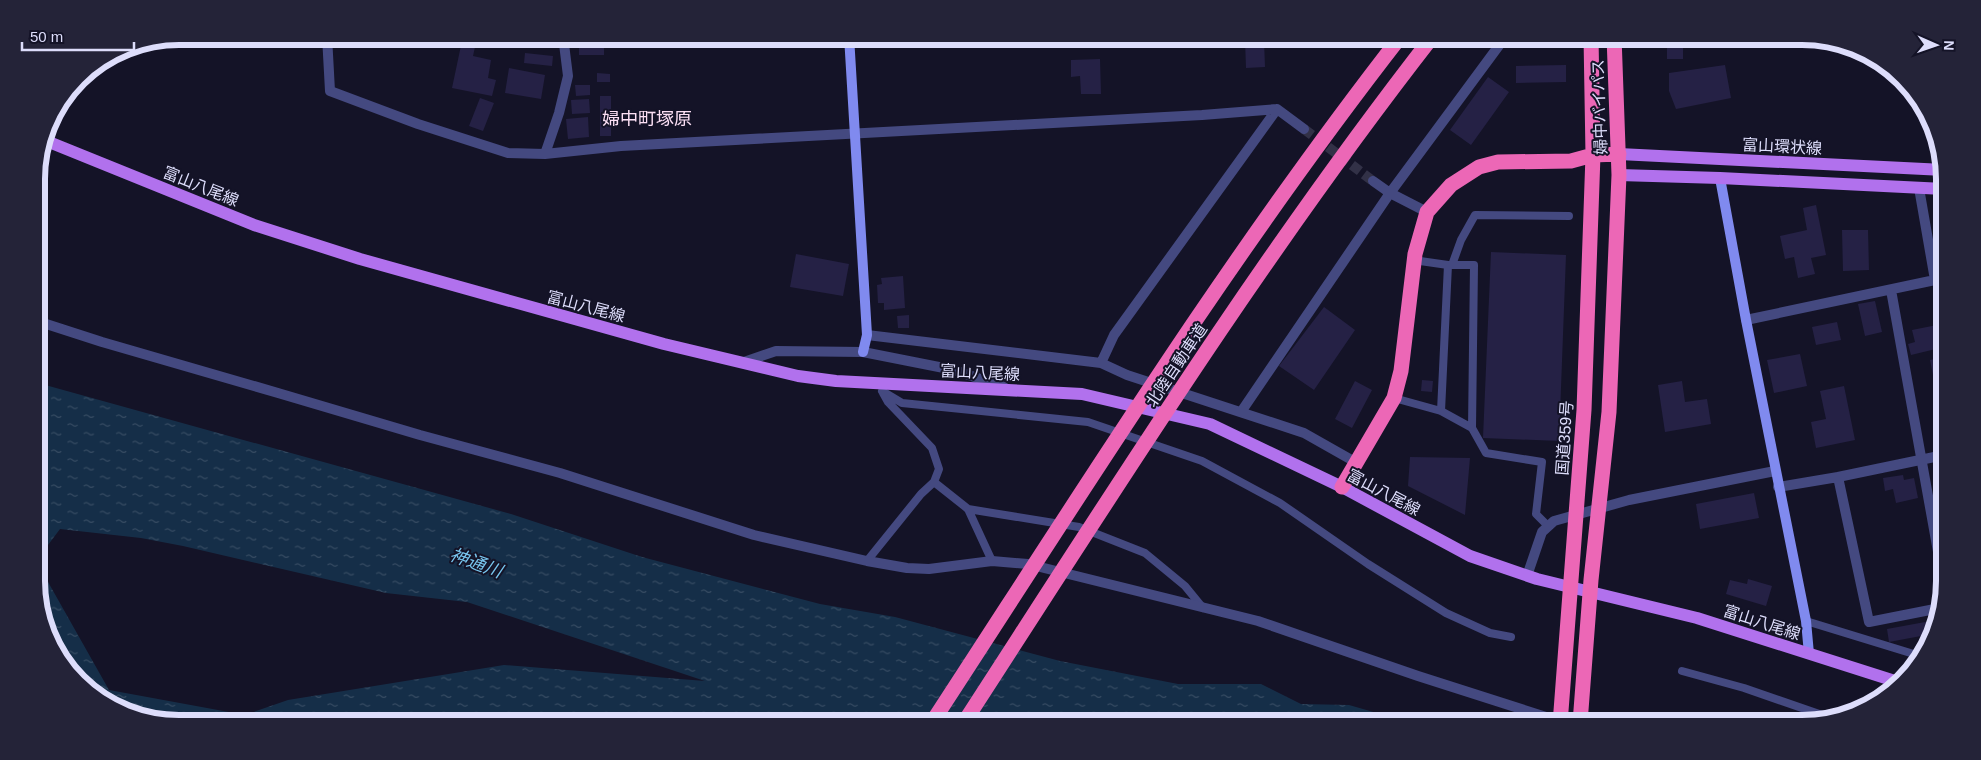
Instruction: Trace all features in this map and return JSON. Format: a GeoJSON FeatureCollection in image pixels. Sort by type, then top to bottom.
{"type":"FeatureCollection","features":[{"type":"Feature","properties":{"kind":"highway","name":"北陸自動車道"},"geometry":{"type":"LineString","coordinates":[[938,715],[1157,376],[1256,231],[1394,45]]}},
{"type":"Feature","properties":{"kind":"highway","name":"北陸自動車道"},"geometry":{"type":"LineString","coordinates":[[969,715],[1183,385],[1287,234],[1426,45]]}},
{"type":"Feature","properties":{"kind":"highway","name":"婦中バイパス"},"geometry":{"type":"LineString","coordinates":[[1591,45],[1592,155]]}},
{"type":"Feature","properties":{"kind":"highway","name":"婦中バイパス"},"geometry":{"type":"LineString","coordinates":[[1614,45],[1619,176]]}},
{"type":"Feature","properties":{"kind":"highway"},"geometry":{"type":"LineString","coordinates":[[1342,488],[1394,398],[1401,371],[1415,254],[1427,212],[1450,185],[1479,167],[1498,162],[1571,161],[1592,155],[1619,154]]}},
{"type":"Feature","properties":{"kind":"highway","name":"国道359号"},"geometry":{"type":"LineString","coordinates":[[1561,715],[1584,410],[1592,155]]}},
{"type":"Feature","properties":{"kind":"highway"},"geometry":{"type":"LineString","coordinates":[[1571,161],[1592,175],[1619,176],[1609,412],[1591,580],[1581,715]]}},
{"type":"Feature","properties":{"kind":"main road","name":"富山八尾線"},"geometry":{"type":"LineString","coordinates":[[50,143],[254,224],[360,259],[664,344],[798,376],[879,387],[1012,390],[1082,394],[1210,424],[1342,488],[1470,556],[1527,576],[1697,618],[1892,680]]}},
{"type":"Feature","properties":{"kind":"main road","name":"富山環状線"},"geometry":{"type":"LineString","coordinates":[[1619,154],[1935,170]]}},
{"type":"Feature","properties":{"kind":"main road"},"geometry":{"type":"LineString","coordinates":[[1619,176],[1720,178],[1936,189]]}},
{"type":"Feature","properties":{"kind":"street"},"geometry":{"type":"LineString","coordinates":[[328,45],[330,90],[418,124],[508,153],[545,154],[621,146],[1277,109],[1304,129]]}},
{"type":"Feature","properties":{"kind":"street"},"geometry":{"type":"LineString","coordinates":[[545,154],[559,113],[568,76],[564,45]]}},
{"type":"Feature","properties":{"kind":"street"},"geometry":{"type":"LineString","coordinates":[[849,45],[867,335],[863,352]]}},
{"type":"Feature","properties":{"kind":"street"},"geometry":{"type":"LineString","coordinates":[[1241,412],[1390,193],[1499,45]]}},
{"type":"Feature","properties":{"kind":"street"},"geometry":{"type":"LineString","coordinates":[[1101,363],[1114,335],[1277,109]]}},
{"type":"Feature","properties":{"kind":"street"},"geometry":{"type":"LineString","coordinates":[[1720,178],[1778,487],[1806,621],[1809,654]]}},
{"type":"Feature","properties":{"kind":"street"},"geometry":{"type":"LineString","coordinates":[[1373,181],[1390,193],[1427,212]]}},
{"type":"Feature","properties":{"kind":"street"},"geometry":{"type":"LineString","coordinates":[[1746,320],[1935,280],[1919,188]]}},
{"type":"Feature","properties":{"kind":"street"},"geometry":{"type":"LineString","coordinates":[[1891,290],[1936,539]]}},
{"type":"Feature","properties":{"kind":"street"},"geometry":{"type":"LineString","coordinates":[[45,324],[420,435],[560,473],[754,535],[867,561],[907,568],[929,569],[992,561],[1028,564],[1258,621],[1408,673],[1540,715]]}},
{"type":"Feature","properties":{"kind":"street"},"geometry":{"type":"LineString","coordinates":[[867,335],[1101,363],[1136,378],[1304,433],[1357,463]]}},
{"type":"Feature","properties":{"kind":"street"},"geometry":{"type":"LineString","coordinates":[[744,362],[776,351],[863,352],[954,370],[1012,390]]}},
{"type":"Feature","properties":{"kind":"street"},"geometry":{"type":"LineString","coordinates":[[1778,487],[1838,477],[1936,456]]}},
{"type":"Feature","properties":{"kind":"street"},"geometry":{"type":"LineString","coordinates":[[1527,576],[1542,532],[1554,521],[1629,500],[1775,471]]}},
{"type":"Feature","properties":{"kind":"street"},"geometry":{"type":"LineString","coordinates":[[1838,477],[1869,622],[1932,609]]}},
{"type":"Feature","properties":{"kind":"lane"},"geometry":{"type":"LineString","coordinates":[[1441,411],[1450,265],[1475,215],[1569,216]]}},
{"type":"Feature","properties":{"kind":"lane"},"geometry":{"type":"LineString","coordinates":[[1420,261],[1450,265],[1474,265],[1472,428],[1486,453],[1542,462],[1536,514],[1548,526]]}},
{"type":"Feature","properties":{"kind":"lane"},"geometry":{"type":"LineString","coordinates":[[867,561],[921,494],[934,482],[939,469],[932,448],[888,402],[879,387]]}},
{"type":"Feature","properties":{"kind":"lane"},"geometry":{"type":"LineString","coordinates":[[879,387],[902,404],[1088,422],[1202,461],[1280,503],[1368,564],[1446,613],[1490,632],[1512,638]]}},
{"type":"Feature","properties":{"kind":"lane"},"geometry":{"type":"LineString","coordinates":[[1394,398],[1441,411],[1472,428]]}},
{"type":"Feature","properties":{"kind":"lane"},"geometry":{"type":"LineString","coordinates":[[934,482],[968,509],[992,561]]}},
{"type":"Feature","properties":{"kind":"lane"},"geometry":{"type":"LineString","coordinates":[[968,509],[1079,527],[1145,553],[1185,586],[1203,608]]}},
{"type":"Feature","properties":{"kind":"lane"},"geometry":{"type":"LineString","coordinates":[[1806,621],[1914,654]]}},
{"type":"Feature","properties":{"kind":"lane"},"geometry":{"type":"LineString","coordinates":[[1682,671],[1744,688],[1818,714]]}},
{"type":"Feature","properties":{"kind":"water","name":"神通川"},"geometry":{"type":"Polygon","coordinates":[[[45,385],[511,514],[642,557],[820,604],[895,617],[1060,661],[1178,684],[1261,684],[1301,704],[1349,705],[1384,715],[245,715],[288,700],[504,665],[705,681],[467,602],[386,593],[141,538],[60,529],[45,549],[45,385]]]}},
{"type":"Feature","properties":{"kind":"water"},"geometry":{"type":"Polygon","coordinates":[[[45,577],[109,690],[245,715],[162,714],[136,708],[105,692],[78,669],[59,640],[52,624],[48,607],[45,577]]]}},
{"type":"Feature","properties":{"kind":"building"},"geometry":{"type":"Polygon","coordinates":[[[461,45],[475,45],[473,56],[491,60],[488,78],[496,80],[492,96],[452,88],[461,45]]]}},
{"type":"Feature","properties":{"kind":"building"},"geometry":{"type":"Polygon","coordinates":[[[579,45],[604,45],[604,55],[579,55],[579,45]]]}},
{"type":"Feature","properties":{"kind":"building"},"geometry":{"type":"Polygon","coordinates":[[[1245,45],[1264,45],[1265,67],[1246,68],[1245,45]]]}},
{"type":"Feature","properties":{"kind":"building"},"geometry":{"type":"Polygon","coordinates":[[[1667,45],[1683,45],[1683,59],[1667,59],[1667,45]]]}},
{"type":"Feature","properties":{"kind":"building"},"geometry":{"type":"Polygon","coordinates":[[[525,53],[553,56],[552,66],[524,63],[525,53]]]}},
{"type":"Feature","properties":{"kind":"building"},"geometry":{"type":"Polygon","coordinates":[[[1100,59],[1101,94],[1081,94],[1080,76],[1071,77],[1071,60],[1100,59]]]}},
{"type":"Feature","properties":{"kind":"building"},"geometry":{"type":"Polygon","coordinates":[[[1566,65],[1566,82],[1516,83],[1516,66],[1566,65]]]}},
{"type":"Feature","properties":{"kind":"building"},"geometry":{"type":"Polygon","coordinates":[[[1725,65],[1731,98],[1676,109],[1669,91],[1669,73],[1725,65]]]}},
{"type":"Feature","properties":{"kind":"building"},"geometry":{"type":"Polygon","coordinates":[[[509,68],[545,75],[541,99],[505,93],[509,68]]]}},
{"type":"Feature","properties":{"kind":"building"},"geometry":{"type":"Polygon","coordinates":[[[597,73],[610,74],[610,82],[597,82],[597,73]]]}},
{"type":"Feature","properties":{"kind":"building"},"geometry":{"type":"Polygon","coordinates":[[[1488,77],[1509,92],[1471,145],[1450,130],[1488,77]]]}},
{"type":"Feature","properties":{"kind":"building"},"geometry":{"type":"Polygon","coordinates":[[[575,85],[590,85],[590,95],[576,96],[575,85]]]}},
{"type":"Feature","properties":{"kind":"building"},"geometry":{"type":"Polygon","coordinates":[[[600,96],[611,96],[611,136],[600,136],[600,96]]]}},
{"type":"Feature","properties":{"kind":"building"},"geometry":{"type":"Polygon","coordinates":[[[480,98],[494,103],[483,131],[469,126],[480,98]]]}},
{"type":"Feature","properties":{"kind":"building"},"geometry":{"type":"Polygon","coordinates":[[[589,99],[590,113],[572,114],[571,100],[589,99]]]}},
{"type":"Feature","properties":{"kind":"building"},"geometry":{"type":"Polygon","coordinates":[[[588,117],[589,137],[568,139],[566,119],[588,117]]]}},
{"type":"Feature","properties":{"kind":"building"},"geometry":{"type":"Polygon","coordinates":[[[1816,205],[1826,255],[1811,258],[1815,274],[1798,278],[1794,257],[1785,259],[1780,236],[1807,230],[1803,208],[1816,205]]]}},
{"type":"Feature","properties":{"kind":"building"},"geometry":{"type":"Polygon","coordinates":[[[1842,230],[1868,230],[1869,270],[1843,271],[1842,230]]]}},
{"type":"Feature","properties":{"kind":"building"},"geometry":{"type":"Polygon","coordinates":[[[1491,252],[1566,255],[1559,441],[1483,438],[1491,252]]]}},
{"type":"Feature","properties":{"kind":"building"},"geometry":{"type":"Polygon","coordinates":[[[796,254],[849,264],[843,296],[790,287],[796,254]]]}},
{"type":"Feature","properties":{"kind":"building"},"geometry":{"type":"Polygon","coordinates":[[[903,276],[905,308],[884,310],[884,303],[878,303],[877,285],[882,284],[881,278],[903,276]]]}},
{"type":"Feature","properties":{"kind":"building"},"geometry":{"type":"Polygon","coordinates":[[[1875,301],[1882,332],[1865,336],[1858,304],[1875,301]]]}},
{"type":"Feature","properties":{"kind":"building"},"geometry":{"type":"Polygon","coordinates":[[[1324,307],[1355,330],[1314,390],[1279,366],[1324,307]]]}},
{"type":"Feature","properties":{"kind":"building"},"geometry":{"type":"Polygon","coordinates":[[[909,315],[909,328],[898,328],[897,316],[909,315]]]}},
{"type":"Feature","properties":{"kind":"building"},"geometry":{"type":"Polygon","coordinates":[[[1837,322],[1841,340],[1816,345],[1812,327],[1837,322]]]}},
{"type":"Feature","properties":{"kind":"building"},"geometry":{"type":"Polygon","coordinates":[[[1936,325],[1936,349],[1911,355],[1908,344],[1915,342],[1912,330],[1936,325]]]}},
{"type":"Feature","properties":{"kind":"building"},"geometry":{"type":"Polygon","coordinates":[[[1800,354],[1807,386],[1774,393],[1767,360],[1800,354]]]}},
{"type":"Feature","properties":{"kind":"building"},"geometry":{"type":"Polygon","coordinates":[[[1936,359],[1936,380],[1934,380],[1930,360],[1936,359]]]}},
{"type":"Feature","properties":{"kind":"building"},"geometry":{"type":"Polygon","coordinates":[[[1422,380],[1433,381],[1432,392],[1421,391],[1422,380]]]}},
{"type":"Feature","properties":{"kind":"building"},"geometry":{"type":"Polygon","coordinates":[[[1355,381],[1372,390],[1352,428],[1335,419],[1355,381]]]}},
{"type":"Feature","properties":{"kind":"building"},"geometry":{"type":"Polygon","coordinates":[[[1682,381],[1685,402],[1707,399],[1711,424],[1665,432],[1658,385],[1682,381]]]}},
{"type":"Feature","properties":{"kind":"building"},"geometry":{"type":"Polygon","coordinates":[[[1844,386],[1855,440],[1816,448],[1811,422],[1826,419],[1820,391],[1844,386]]]}},
{"type":"Feature","properties":{"kind":"building"},"geometry":{"type":"Polygon","coordinates":[[[1410,457],[1470,458],[1465,515],[1408,486],[1410,457]]]}},
{"type":"Feature","properties":{"kind":"building"},"geometry":{"type":"Polygon","coordinates":[[[1903,475],[1904,480],[1914,478],[1918,498],[1896,503],[1893,489],[1885,491],[1883,478],[1903,475]]]}},
{"type":"Feature","properties":{"kind":"building"},"geometry":{"type":"Polygon","coordinates":[[[1754,493],[1759,518],[1700,529],[1696,504],[1754,493]]]}},
{"type":"Feature","properties":{"kind":"building"},"geometry":{"type":"Polygon","coordinates":[[[1748,579],[1772,586],[1766,606],[1726,594],[1730,580],[1747,584],[1748,579]]]}},
{"type":"Feature","properties":{"kind":"building"},"geometry":{"type":"Polygon","coordinates":[[[1930,621],[1922,640],[1921,636],[1889,642],[1887,629],[1930,621]]]}},
{"type":"Feature","properties":{"kind":"tunnel"},"geometry":{"type":"LineString","coordinates":[[1304,129],[1373,181]]}},
{"type":"Feature","properties":{"kind":"district","name":"婦中町塚原"},"geometry":{"type":"Point","coordinates":[647,119]}}]}
